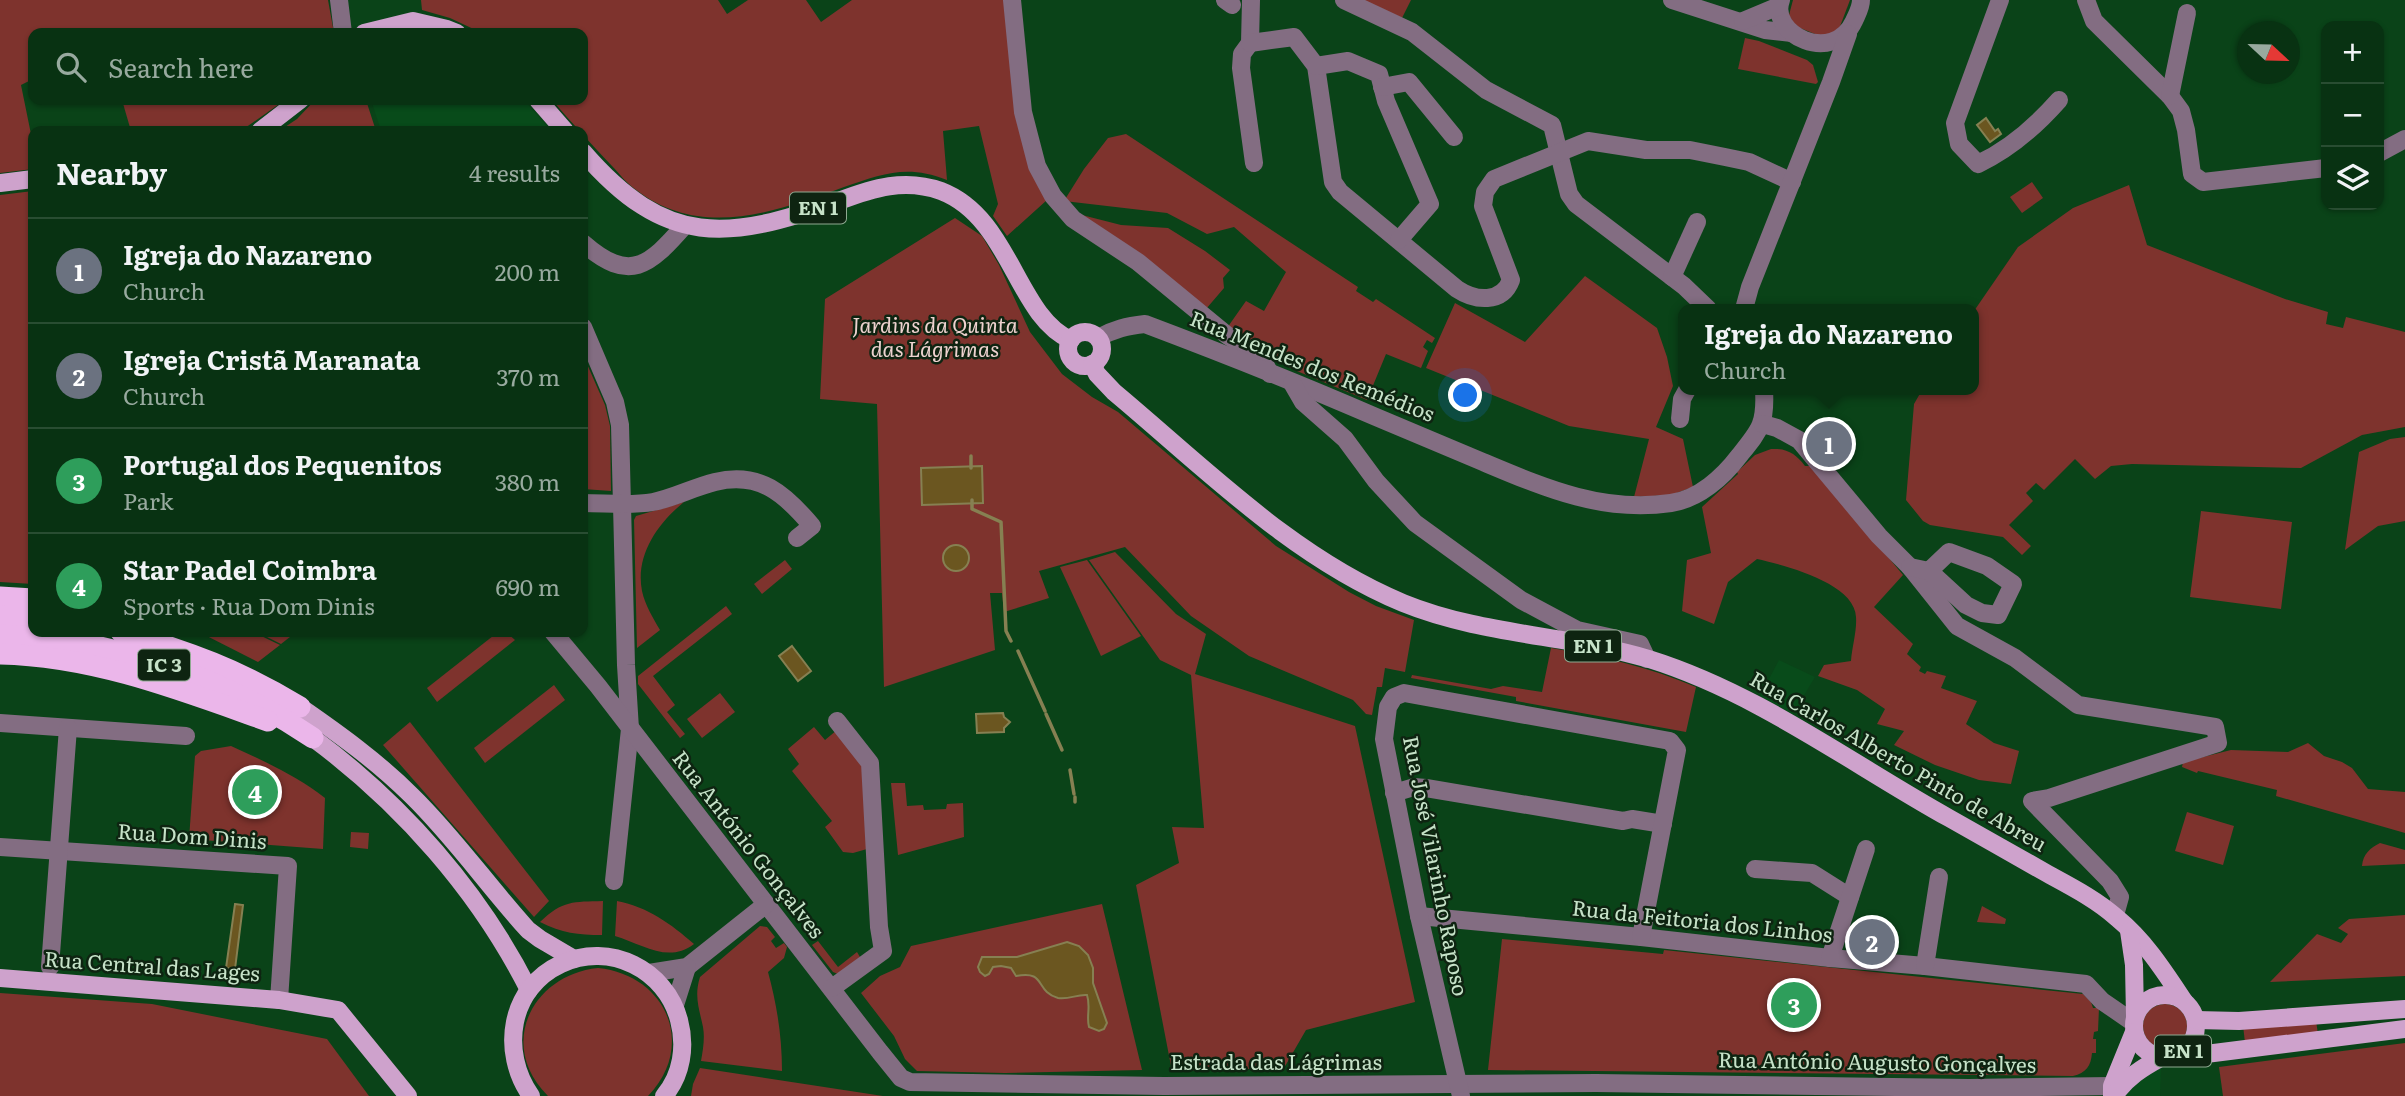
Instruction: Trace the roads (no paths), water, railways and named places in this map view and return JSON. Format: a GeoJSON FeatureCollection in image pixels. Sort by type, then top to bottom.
{"type":"FeatureCollection","features":[{"type":"Feature","properties":{"kind":"highway"},"geometry":{"type":"LineString","coordinates":[[0,597],[28,599]]}},
{"type":"Feature","properties":{"kind":"highway"},"geometry":{"type":"LineString","coordinates":[[0,616],[28,618]]}},
{"type":"Feature","properties":{"kind":"highway","name":"IC 3"},"geometry":{"type":"LineString","coordinates":[[0,635],[74,642],[149,660],[233,691],[313,737]]}},
{"type":"Feature","properties":{"kind":"highway","name":"IC 3"},"geometry":{"type":"LineString","coordinates":[[139,637],[185,650],[252,679]]}},
{"type":"Feature","properties":{"kind":"highway","name":"IC 3"},"geometry":{"type":"LineString","coordinates":[[187,637],[252,679]]}},
{"type":"Feature","properties":{"kind":"highway","name":"IC 3"},"geometry":{"type":"LineString","coordinates":[[0,654],[71,661],[141,677],[211,699],[313,737]]}},
{"type":"Feature","properties":{"kind":"highway"},"geometry":{"type":"LineString","coordinates":[[252,679],[299,707]]}},
{"type":"Feature","properties":{"kind":"main road"},"geometry":{"type":"LineString","coordinates":[[382,28],[413,21],[443,28]]}},
{"type":"Feature","properties":{"kind":"main road"},"geometry":{"type":"LineString","coordinates":[[266,126],[294,105]]}},
{"type":"Feature","properties":{"kind":"main road"},"geometry":{"type":"LineString","coordinates":[[542,105],[561,126]]}},
{"type":"Feature","properties":{"kind":"main road","name":"EN 1"},"geometry":{"type":"LineString","coordinates":[[588,158],[606,179],[655,214],[685,225],[714,230],[742,229],[781,221],[874,188],[902,184],[924,186],[944,192],[964,204],[982,220],[999,243],[1041,315],[1058,333],[1070,340],[1068,350],[1072,359],[1079,365],[1092,364]]}},
{"type":"Feature","properties":{"kind":"main road"},"geometry":{"type":"LineString","coordinates":[[0,183],[28,180]]}},
{"type":"Feature","properties":{"kind":"main road"},"geometry":{"type":"LineString","coordinates":[[1070,340],[1076,334],[1086,332],[1098,338],[1101,354],[1092,364]]}},
{"type":"Feature","properties":{"kind":"main road","name":"Rua Carlos Alberto Pinto de Abreu"},"geometry":{"type":"LineString","coordinates":[[1092,364],[1097,374],[1114,392],[1250,508],[1339,572],[1401,602],[1441,617],[1647,659],[1709,682],[1774,714],[2073,888],[2115,915],[2129,931]]}},
{"type":"Feature","properties":{"kind":"main road"},"geometry":{"type":"LineString","coordinates":[[299,707],[377,764],[439,825],[528,930],[574,959]]}},
{"type":"Feature","properties":{"kind":"main road"},"geometry":{"type":"LineString","coordinates":[[313,737],[366,780],[423,837],[483,912],[515,962],[529,990]]}},
{"type":"Feature","properties":{"kind":"main road","name":"EN 1"},"geometry":{"type":"LineString","coordinates":[[2129,931],[2154,957],[2193,1013],[2196,1020],[2194,1038],[2181,1052],[2167,1057],[2152,1055],[2144,1049],[2134,1024],[2134,965],[2129,931]]}},
{"type":"Feature","properties":{"kind":"main road"},"geometry":{"type":"LineString","coordinates":[[523,1092],[512,1049],[512,1030],[518,1009],[529,990],[549,971],[574,959],[591,956],[622,959],[649,973],[664,987],[675,1005],[682,1032],[683,1053],[676,1077],[664,1096]]}},
{"type":"Feature","properties":{"kind":"main road","name":"Rua Central das Lages"},"geometry":{"type":"LineString","coordinates":[[0,978],[279,1000],[338,1010],[408,1096]]}},
{"type":"Feature","properties":{"kind":"main road","name":"EN 1"},"geometry":{"type":"LineString","coordinates":[[2134,1024],[2140,1007],[2155,996],[2165,994],[2184,1001]]}},
{"type":"Feature","properties":{"kind":"main road"},"geometry":{"type":"LineString","coordinates":[[2196,1020],[2239,1021],[2405,1009]]}},
{"type":"Feature","properties":{"kind":"main road"},"geometry":{"type":"LineString","coordinates":[[2113,1093],[2134,1024]]}},
{"type":"Feature","properties":{"kind":"main road"},"geometry":{"type":"LineString","coordinates":[[2113,1093],[2140,1069],[2167,1057],[2405,1029]]}},
{"type":"Feature","properties":{"kind":"main road"},"geometry":{"type":"LineString","coordinates":[[676,1077],[677,1096]]}},
{"type":"Feature","properties":{"kind":"street"},"geometry":{"type":"LineString","coordinates":[[1013,0],[1023,112],[1037,166],[1053,197],[1073,219],[1138,262],[1228,336],[1262,358],[1270,374]]}},
{"type":"Feature","properties":{"kind":"street"},"geometry":{"type":"LineString","coordinates":[[1251,0],[1250,43],[1242,54],[1241,68],[1254,163]]}},
{"type":"Feature","properties":{"kind":"street"},"geometry":{"type":"LineString","coordinates":[[1344,0],[1412,32],[1486,90],[1552,125],[1569,194],[1577,204],[1672,277],[1702,304]]}},
{"type":"Feature","properties":{"kind":"street"},"geometry":{"type":"LineString","coordinates":[[1672,0],[1765,30],[1792,33],[1817,44],[1835,42],[1848,34]]}},
{"type":"Feature","properties":{"kind":"street"},"geometry":{"type":"LineString","coordinates":[[2000,0],[1955,123],[1959,144],[1978,164],[1997,155],[2040,121],[2059,100]]}},
{"type":"Feature","properties":{"kind":"street"},"geometry":{"type":"LineString","coordinates":[[2086,0],[2094,21],[2181,111],[2192,174],[2203,182],[2321,169]]}},
{"type":"Feature","properties":{"kind":"street"},"geometry":{"type":"LineString","coordinates":[[1745,304],[1848,34],[1864,2]]}},
{"type":"Feature","properties":{"kind":"street"},"geometry":{"type":"LineString","coordinates":[[1743,21],[1780,3],[1780,20],[1792,33]]}},
{"type":"Feature","properties":{"kind":"street"},"geometry":{"type":"LineString","coordinates":[[340,4],[361,28]]}},
{"type":"Feature","properties":{"kind":"street"},"geometry":{"type":"LineString","coordinates":[[340,4],[342,28]]}},
{"type":"Feature","properties":{"kind":"street"},"geometry":{"type":"LineString","coordinates":[[2169,96],[2187,13]]}},
{"type":"Feature","properties":{"kind":"street"},"geometry":{"type":"LineString","coordinates":[[1250,43],[1294,37],[1316,65],[1334,182],[1340,192],[1468,296],[1486,299],[1499,295],[1508,288],[1511,280],[1483,206],[1485,192],[1494,179],[1588,141],[1646,150],[1690,150],[1749,162],[1792,182]]}},
{"type":"Feature","properties":{"kind":"street"},"geometry":{"type":"LineString","coordinates":[[1817,44],[1831,82]]}},
{"type":"Feature","properties":{"kind":"street"},"geometry":{"type":"LineString","coordinates":[[1316,65],[1349,61],[1381,80],[1409,82],[1454,137]]}},
{"type":"Feature","properties":{"kind":"street"},"geometry":{"type":"LineString","coordinates":[[1381,80],[1386,101],[1430,204],[1399,240]]}},
{"type":"Feature","properties":{"kind":"street"},"geometry":{"type":"LineString","coordinates":[[2384,150],[2405,139]]}},
{"type":"Feature","properties":{"kind":"street"},"geometry":{"type":"LineString","coordinates":[[1672,277],[1697,222]]}},
{"type":"Feature","properties":{"kind":"street"},"geometry":{"type":"LineString","coordinates":[[588,247],[603,260],[632,268],[661,252],[685,225]]}},
{"type":"Feature","properties":{"kind":"street","name":"Rua Mendes dos Remédios"},"geometry":{"type":"LineString","coordinates":[[1098,338],[1124,326],[1145,324],[1547,489],[1585,500],[1647,505],[1674,503],[1698,495],[1735,461],[1763,425]]}},
{"type":"Feature","properties":{"kind":"street"},"geometry":{"type":"LineString","coordinates":[[588,339],[615,402],[620,425],[630,729],[614,881]]}},
{"type":"Feature","properties":{"kind":"street"},"geometry":{"type":"LineString","coordinates":[[1292,383],[1303,402],[1345,439],[1376,481],[1415,523],[1521,600],[1577,630],[1640,644],[1647,659]]}},
{"type":"Feature","properties":{"kind":"street"},"geometry":{"type":"LineString","coordinates":[[1680,419],[1684,395]]}},
{"type":"Feature","properties":{"kind":"street"},"geometry":{"type":"LineString","coordinates":[[1764,395],[1763,425],[1777,428],[1799,440],[1879,536],[1910,567],[1957,626],[2015,658],[2078,705],[2215,727],[2218,743],[2049,798],[2032,801],[2119,892],[2121,901],[2115,915]]}},
{"type":"Feature","properties":{"kind":"street"},"geometry":{"type":"LineString","coordinates":[[588,503],[652,502],[718,481],[746,481],[770,486],[790,500],[812,526],[797,538]]}},
{"type":"Feature","properties":{"kind":"street"},"geometry":{"type":"LineString","coordinates":[[1910,567],[1929,571]]}},
{"type":"Feature","properties":{"kind":"street","name":"Rua António Gonçalves"},"geometry":{"type":"LineString","coordinates":[[557,637],[901,1078],[910,1082]]}},
{"type":"Feature","properties":{"kind":"street","name":"Rua José Vilarinho Raposo"},"geometry":{"type":"LineString","coordinates":[[1459,1090],[1419,916],[1384,739],[1388,707],[1394,697],[1404,693],[1670,741],[1677,750],[1663,824]]}},
{"type":"Feature","properties":{"kind":"street"},"geometry":{"type":"LineString","coordinates":[[832,988],[883,951],[879,926],[870,763],[837,721]]}},
{"type":"Feature","properties":{"kind":"street"},"geometry":{"type":"LineString","coordinates":[[0,723],[186,736]]}},
{"type":"Feature","properties":{"kind":"street"},"geometry":{"type":"LineString","coordinates":[[50,967],[68,728]]}},
{"type":"Feature","properties":{"kind":"street"},"geometry":{"type":"LineString","coordinates":[[1394,793],[1414,787],[1623,821],[1632,819],[1663,824],[1641,937]]}},
{"type":"Feature","properties":{"kind":"street","name":"Rua Dom Dinis"},"geometry":{"type":"LineString","coordinates":[[0,847],[288,866],[279,1000]]}},
{"type":"Feature","properties":{"kind":"street"},"geometry":{"type":"LineString","coordinates":[[1830,958],[1866,849]]}},
{"type":"Feature","properties":{"kind":"street"},"geometry":{"type":"LineString","coordinates":[[1755,869],[1812,873],[1850,897]]}},
{"type":"Feature","properties":{"kind":"street"},"geometry":{"type":"LineString","coordinates":[[1925,966],[1939,877]]}},
{"type":"Feature","properties":{"kind":"street"},"geometry":{"type":"LineString","coordinates":[[649,973],[687,967],[765,905]]}},
{"type":"Feature","properties":{"kind":"street","name":"Rua da Feitoria dos Linhos"},"geometry":{"type":"LineString","coordinates":[[1419,916],[2086,984],[2102,1002],[2134,1024]]}},
{"type":"Feature","properties":{"kind":"street"},"geometry":{"type":"LineString","coordinates":[[675,1005],[687,967]]}},
{"type":"Feature","properties":{"kind":"street","name":"Estrada das Lágrimas"},"geometry":{"type":"LineString","coordinates":[[910,1082],[1314,1091],[1459,1090],[1642,1083]]}},
{"type":"Feature","properties":{"kind":"street","name":"Rua António Augusto Gonçalves"},"geometry":{"type":"LineString","coordinates":[[1642,1083],[2113,1093]]}},
{"type":"Feature","properties":{"kind":"waterway"},"geometry":{"type":"LineString","coordinates":[[971,456],[971,468]]}},
{"type":"Feature","properties":{"kind":"waterway"},"geometry":{"type":"LineString","coordinates":[[972,500],[972,509],[1001,522],[1006,631],[1011,641]]}},
{"type":"Feature","properties":{"kind":"waterway"},"geometry":{"type":"LineString","coordinates":[[1018,651],[1045,711]]}},
{"type":"Feature","properties":{"kind":"waterway"},"geometry":{"type":"LineString","coordinates":[[1046,714],[1062,750]]}},
{"type":"Feature","properties":{"kind":"waterway"},"geometry":{"type":"LineString","coordinates":[[1070,770],[1074,794]]}},
{"type":"Feature","properties":{"kind":"waterway"},"geometry":{"type":"LineString","coordinates":[[1075,797],[1075,802]]}},
{"type":"Feature","properties":{"kind":"place","name":"Igreja do Nazareno"},"geometry":{"type":"Point","coordinates":[1829,444]}},
{"type":"Feature","properties":{"kind":"place","name":"Star Padel Coimbra"},"geometry":{"type":"Point","coordinates":[255,792]}},
{"type":"Feature","properties":{"kind":"place","name":"Igreja Cristã Maranata"},"geometry":{"type":"Point","coordinates":[1872,942]}},
{"type":"Feature","properties":{"kind":"place","name":"Portugal dos Pequenitos"},"geometry":{"type":"Point","coordinates":[1794,1005]}},
{"type":"Feature","properties":{"kind":"park label","name":"Jardins da Quinta das Lágrimas"},"geometry":{"type":"Point","coordinates":[935,338]}}]}
